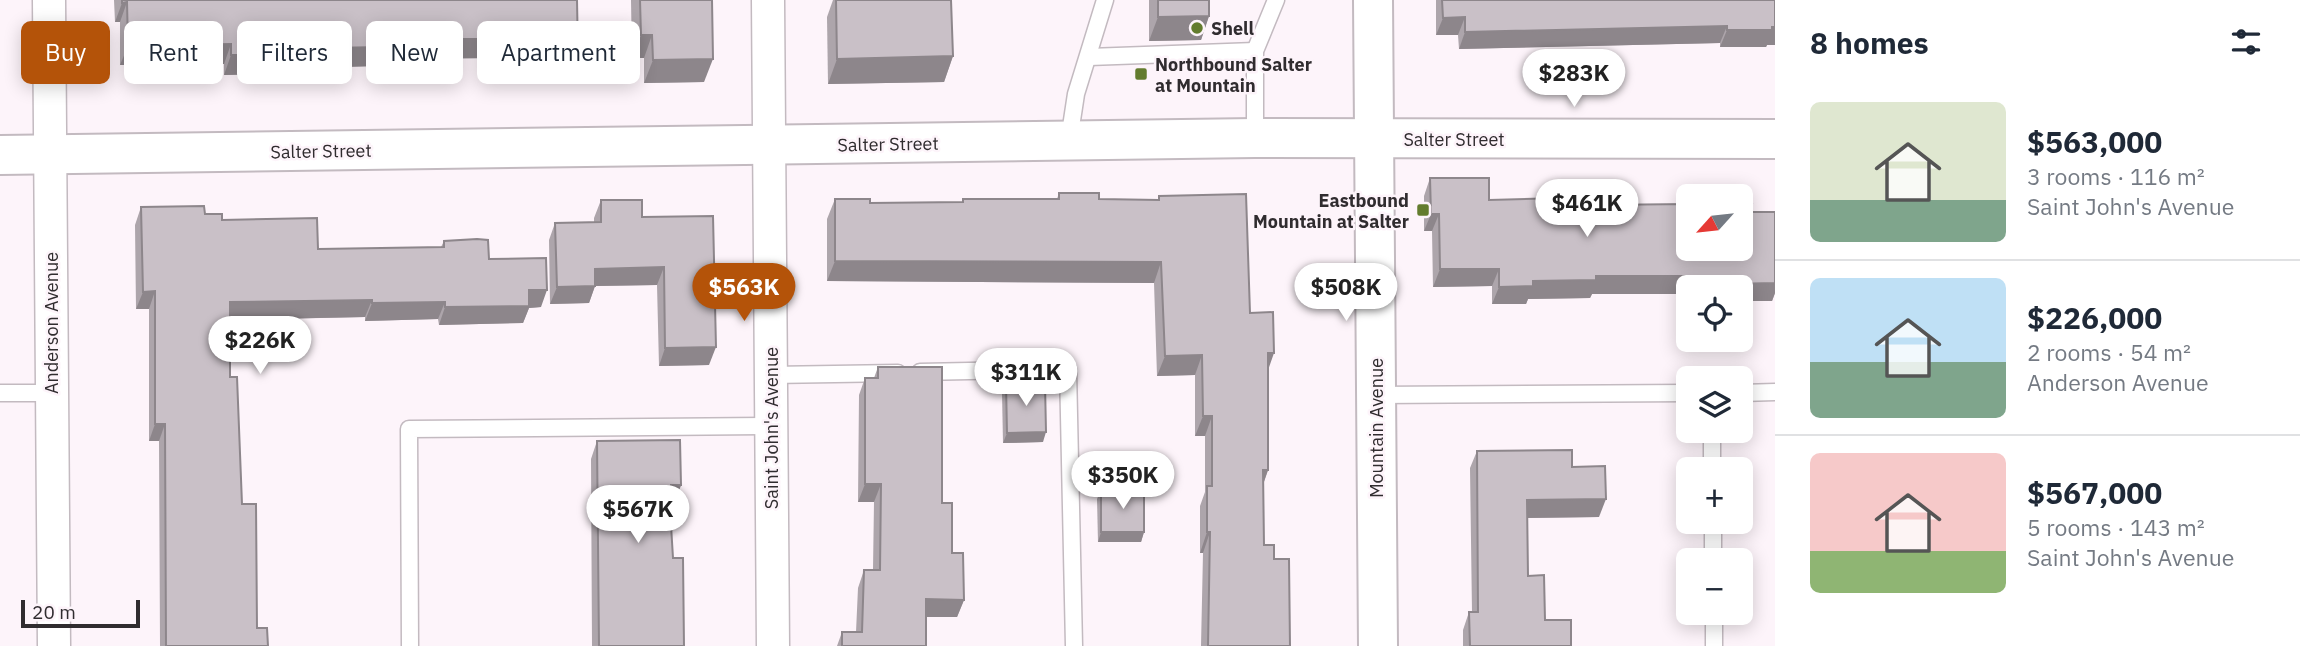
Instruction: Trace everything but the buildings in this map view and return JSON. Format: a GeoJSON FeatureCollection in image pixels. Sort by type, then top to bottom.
{"type":"FeatureCollection","features":[{"type":"Feature","properties":{"kind":"main road","name":"Mountain Avenue"},"geometry":{"type":"LineString","coordinates":[[1373,0],[1378,646]]}},
{"type":"Feature","properties":{"kind":"main road","name":"Salter Street"},"geometry":{"type":"LineString","coordinates":[[0,155],[1255,138],[1775,139]]}},
{"type":"Feature","properties":{"kind":"street","name":"Anderson Avenue"},"geometry":{"type":"LineString","coordinates":[[49,0],[54,646]]}},
{"type":"Feature","properties":{"kind":"street","name":"Saint John's Avenue"},"geometry":{"type":"LineString","coordinates":[[768,0],[773,646]]}},
{"type":"Feature","properties":{"kind":"lane"},"geometry":{"type":"LineString","coordinates":[[1069,142],[1076,94],[1105,0]]}},
{"type":"Feature","properties":{"kind":"lane"},"geometry":{"type":"LineString","coordinates":[[1255,138],[1255,51],[1276,0]]}},
{"type":"Feature","properties":{"kind":"lane"},"geometry":{"type":"LineString","coordinates":[[1089,57],[1255,51]]}},
{"type":"Feature","properties":{"kind":"lane"},"geometry":{"type":"LineString","coordinates":[[771,375],[1068,369],[1074,646]]}},
{"type":"Feature","properties":{"kind":"lane"},"geometry":{"type":"LineString","coordinates":[[1753,393],[1775,392]]}},
{"type":"Feature","properties":{"kind":"lane"},"geometry":{"type":"LineString","coordinates":[[0,393],[52,393]]}},
{"type":"Feature","properties":{"kind":"lane"},"geometry":{"type":"LineString","coordinates":[[1376,396],[1676,393]]}},
{"type":"Feature","properties":{"kind":"lane"},"geometry":{"type":"LineString","coordinates":[[410,646],[409,429],[771,426]]}},
{"type":"Feature","properties":{"kind":"lane"},"geometry":{"type":"LineString","coordinates":[[1714,625],[1714,646]]}},
{"type":"Feature","properties":{"kind":"place","name":"Shell"},"geometry":{"type":"Point","coordinates":[1197,28]}},
{"type":"Feature","properties":{"kind":"place","name":"Northbound Salter at Mountain"},"geometry":{"type":"Point","coordinates":[1141,74]}},
{"type":"Feature","properties":{"kind":"place","name":"Eastbound Mountain at Salter"},"geometry":{"type":"Point","coordinates":[1423,210]}}]}
